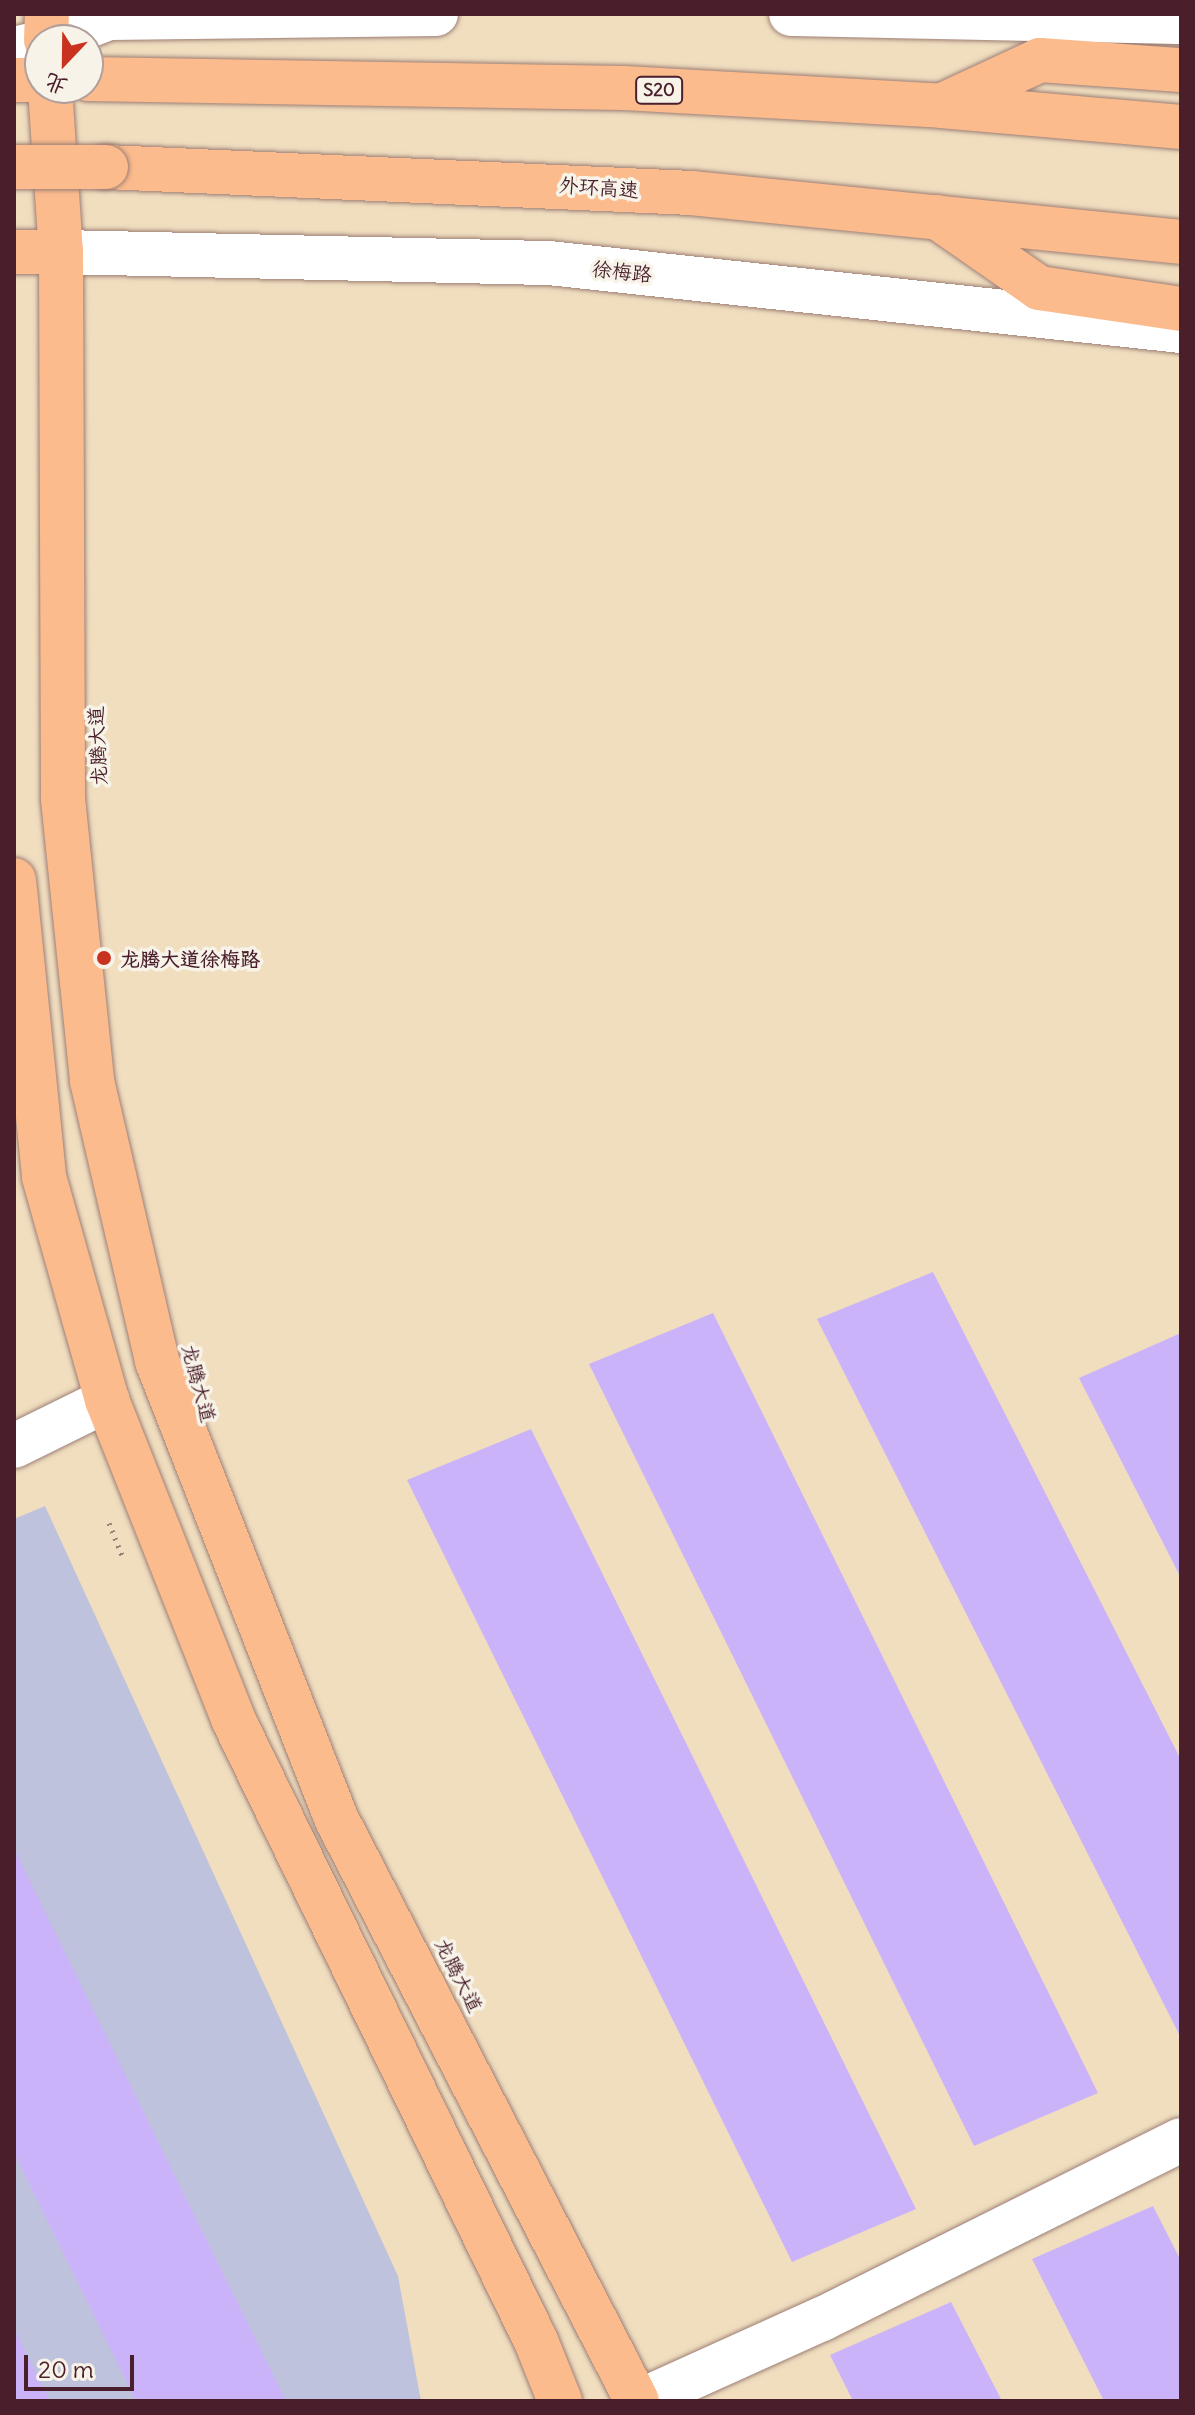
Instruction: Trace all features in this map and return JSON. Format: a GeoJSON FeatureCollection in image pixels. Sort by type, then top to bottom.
{"type":"FeatureCollection","features":[{"type":"Feature","properties":{"kind":"main road"},"geometry":{"type":"LineString","coordinates":[[941,106],[1040,60],[1181,70]]}},
{"type":"Feature","properties":{"kind":"main road","name":"S20"},"geometry":{"type":"LineString","coordinates":[[104,79],[466,83],[941,106],[1181,127]]}},
{"type":"Feature","properties":{"kind":"main road","name":"龙腾大道"},"geometry":{"type":"LineString","coordinates":[[51,104],[61,252],[63,799],[92,1081],[157,1361],[337,1820],[639,2401]]}},
{"type":"Feature","properties":{"kind":"main road","name":"外环高速"},"geometry":{"type":"LineString","coordinates":[[14,167],[462,179],[932,214],[1181,242]]}},
{"type":"Feature","properties":{"kind":"main road"},"geometry":{"type":"LineString","coordinates":[[932,214],[1039,288],[1181,309]]}},
{"type":"Feature","properties":{"kind":"main road"},"geometry":{"type":"LineString","coordinates":[[14,252],[61,252]]}},
{"type":"Feature","properties":{"kind":"main road"},"geometry":{"type":"LineString","coordinates":[[14,880],[44,1177],[107,1400],[233,1719],[536,2341],[560,2401]]}},
{"type":"Feature","properties":{"kind":"street"},"geometry":{"type":"LineString","coordinates":[[93,24],[109,18],[436,14]]}},
{"type":"Feature","properties":{"kind":"street"},"geometry":{"type":"LineString","coordinates":[[791,14],[1181,22]]}},
{"type":"Feature","properties":{"kind":"street","name":"徐梅路"},"geometry":{"type":"LineString","coordinates":[[61,252],[549,263],[1181,331]]}},
{"type":"Feature","properties":{"kind":"street"},"geometry":{"type":"LineString","coordinates":[[14,1446],[107,1400]]}},
{"type":"Feature","properties":{"kind":"street"},"geometry":{"type":"LineString","coordinates":[[639,2401],[690,2391],[1181,2140]]}},
{"type":"Feature","properties":{"kind":"shaded area"},"geometry":{"type":"Polygon","coordinates":[[[45,1506],[398,2276],[421,2401],[14,2401],[14,1519],[45,1506]]]}},
{"type":"Feature","properties":{"kind":"building"},"geometry":{"type":"Polygon","coordinates":[[[933,1272],[1181,1760],[1181,2038],[817,1319],[933,1272]]]}},
{"type":"Feature","properties":{"kind":"building"},"geometry":{"type":"Polygon","coordinates":[[[713,1313],[1098,2093],[974,2146],[589,1364],[713,1313]]]}},
{"type":"Feature","properties":{"kind":"building"},"geometry":{"type":"Polygon","coordinates":[[[1181,1333],[1181,1578],[1079,1378],[1181,1333]]]}},
{"type":"Feature","properties":{"kind":"building"},"geometry":{"type":"Polygon","coordinates":[[[531,1429],[916,2209],[792,2262],[407,1480],[531,1429]]]}},
{"type":"Feature","properties":{"kind":"building"},"geometry":{"type":"Polygon","coordinates":[[[14,1849],[286,2401],[136,2401],[14,2153],[14,1849]]]}},
{"type":"Feature","properties":{"kind":"building"},"geometry":{"type":"Polygon","coordinates":[[[1153,2206],[1181,2261],[1181,2401],[1104,2401],[1032,2259],[1153,2206]]]}},
{"type":"Feature","properties":{"kind":"building"},"geometry":{"type":"Polygon","coordinates":[[[951,2302],[1002,2401],[853,2401],[830,2355],[951,2302]]]}},
{"type":"Feature","properties":{"kind":"building"},"geometry":{"type":"Polygon","coordinates":[[[14,2329],[50,2401],[14,2401],[14,2329]]]}},
{"type":"Feature","properties":{"kind":"place","name":"龙腾大道徐梅路"},"geometry":{"type":"Point","coordinates":[104,958]}}]}
